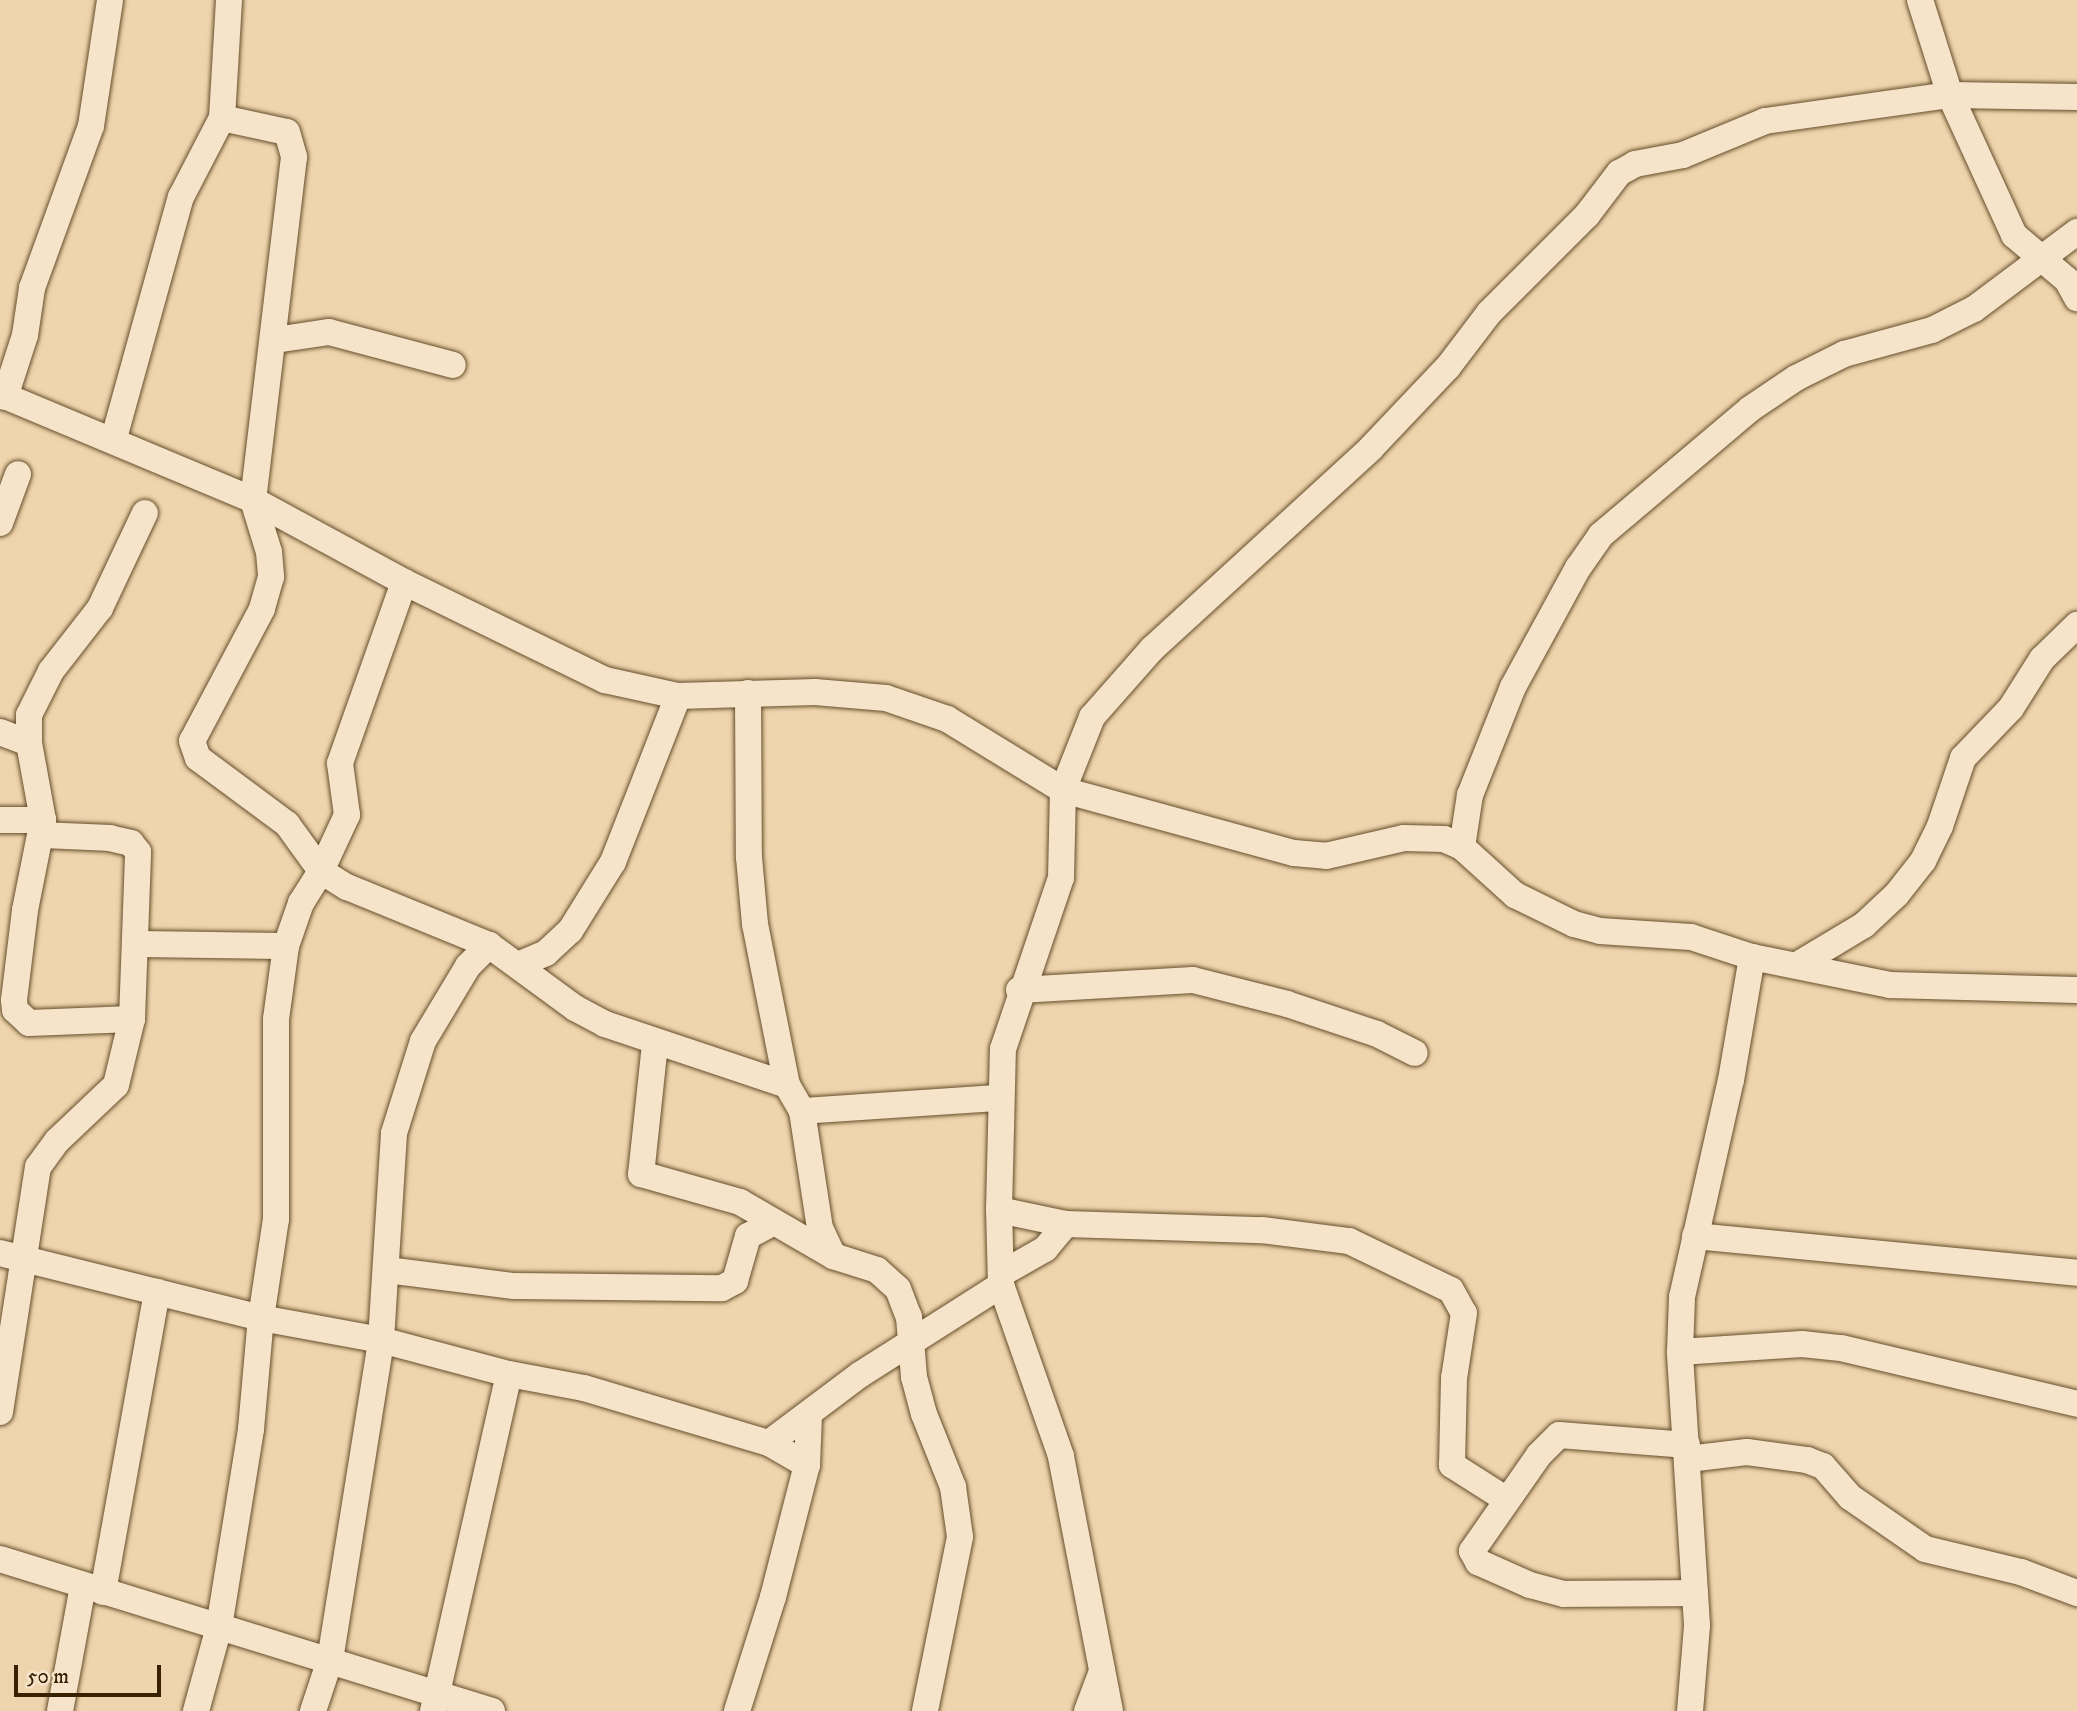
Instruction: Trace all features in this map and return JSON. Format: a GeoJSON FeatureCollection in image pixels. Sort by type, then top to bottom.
{"type":"FeatureCollection","features":[{"type":"Feature","properties":{"kind":"street"},"geometry":{"type":"LineString","coordinates":[[110,0],[91,126],[32,288],[18,365],[3,396],[114,439],[253,500],[404,582],[564,663],[616,683],[678,696],[748,693],[853,694],[917,706],[947,719],[1063,790],[1294,853],[1353,852],[1425,835],[1462,847],[1515,895],[1574,924],[1600,931],[1691,937],[1752,957],[1799,964],[1890,985],[2077,990]]}},
{"type":"Feature","properties":{"kind":"street"},"geometry":{"type":"LineString","coordinates":[[114,439],[181,197],[222,118],[229,0]]}},
{"type":"Feature","properties":{"kind":"street"},"geometry":{"type":"LineString","coordinates":[[1920,0],[1950,95],[2014,236],[2072,289]]}},
{"type":"Feature","properties":{"kind":"street"},"geometry":{"type":"LineString","coordinates":[[1110,1711],[1060,1456],[1001,1279],[999,1210],[999,1098],[1003,1049],[1019,990],[1061,878],[1063,790],[1093,717],[1152,649],[1371,448],[1448,367],[1499,303],[1587,215],[1619,173],[1635,164],[1683,155],[1765,121],[1950,95],[2077,97]]}},
{"type":"Feature","properties":{"kind":"street"},"geometry":{"type":"LineString","coordinates":[[222,118],[288,132],[293,143],[275,341],[253,500],[269,552],[271,577],[262,609],[191,741],[198,758],[287,824],[321,871],[347,887],[489,945],[575,1008],[655,1044],[787,1085]]}},
{"type":"Feature","properties":{"kind":"street"},"geometry":{"type":"LineString","coordinates":[[2012,280],[2014,236]]}},
{"type":"Feature","properties":{"kind":"street"},"geometry":{"type":"LineString","coordinates":[[1462,847],[1470,795],[1503,709],[1543,627],[1601,535],[1750,409],[1796,377],[1844,354],[1931,330],[1974,309],[2073,236]]}},
{"type":"Feature","properties":{"kind":"street"},"geometry":{"type":"LineString","coordinates":[[2072,289],[2073,236]]}},
{"type":"Feature","properties":{"kind":"street"},"geometry":{"type":"LineString","coordinates":[[275,341],[329,332],[453,365]]}},
{"type":"Feature","properties":{"kind":"street"},"geometry":{"type":"LineString","coordinates":[[0,523],[18,474]]}},
{"type":"Feature","properties":{"kind":"street"},"geometry":{"type":"LineString","coordinates":[[132,1019],[29,1023],[15,1010],[25,910],[42,827],[29,743],[29,715],[39,691],[100,607],[145,513]]}},
{"type":"Feature","properties":{"kind":"street"},"geometry":{"type":"LineString","coordinates":[[196,1711],[219,1627],[242,1502],[261,1318],[275,1219],[276,1019],[286,946],[300,903],[321,871],[347,816],[340,763],[404,582]]}},
{"type":"Feature","properties":{"kind":"street"},"geometry":{"type":"LineString","coordinates":[[1799,964],[1864,925],[1897,894],[1923,861],[1940,826],[1963,758],[2011,708],[2042,659],[2077,625]]}},
{"type":"Feature","properties":{"kind":"street"},"geometry":{"type":"LineString","coordinates":[[748,693],[748,857],[763,981],[787,1085],[802,1111],[814,1201],[833,1256]]}},
{"type":"Feature","properties":{"kind":"street"},"geometry":{"type":"LineString","coordinates":[[518,965],[546,953],[570,931],[613,862],[678,696]]}},
{"type":"Feature","properties":{"kind":"street"},"geometry":{"type":"LineString","coordinates":[[0,732],[29,743]]}},
{"type":"Feature","properties":{"kind":"street"},"geometry":{"type":"LineString","coordinates":[[0,820],[131,843],[140,862],[132,1019],[116,1085],[57,1141],[38,1167],[26,1260],[0,1412]]}},
{"type":"Feature","properties":{"kind":"street"},"geometry":{"type":"LineString","coordinates":[[136,944],[286,946]]}},
{"type":"Feature","properties":{"kind":"street"},"geometry":{"type":"LineString","coordinates":[[313,1711],[330,1660],[381,1340],[394,1133],[408,1079],[441,1006],[468,966],[489,945]]}},
{"type":"Feature","properties":{"kind":"street"},"geometry":{"type":"LineString","coordinates":[[1690,1711],[1696,1662],[1695,1593],[1680,1352],[1682,1297],[1731,1080],[1752,957]]}},
{"type":"Feature","properties":{"kind":"street"},"geometry":{"type":"LineString","coordinates":[[1019,990],[1193,980],[1287,1003],[1377,1034],[1415,1053]]}},
{"type":"Feature","properties":{"kind":"street"},"geometry":{"type":"LineString","coordinates":[[655,1044],[641,1174],[740,1202],[833,1256],[877,1270],[898,1289],[914,1341],[914,1377],[953,1487],[960,1537],[925,1711]]}},
{"type":"Feature","properties":{"kind":"street"},"geometry":{"type":"LineString","coordinates":[[802,1111],[999,1098]]}},
{"type":"Feature","properties":{"kind":"street"},"geometry":{"type":"LineString","coordinates":[[999,1210],[1066,1224],[1262,1230],[1349,1241],[1451,1290],[1464,1313],[1454,1378],[1452,1465],[1507,1500]]}},
{"type":"Feature","properties":{"kind":"street"},"geometry":{"type":"LineString","coordinates":[[387,1270],[514,1286],[722,1288],[735,1281],[748,1236],[772,1223]]}},
{"type":"Feature","properties":{"kind":"street"},"geometry":{"type":"LineString","coordinates":[[769,1443],[861,1374],[914,1341],[1045,1249],[1066,1224]]}},
{"type":"Feature","properties":{"kind":"street"},"geometry":{"type":"LineString","coordinates":[[1695,1236],[2077,1273]]}},
{"type":"Feature","properties":{"kind":"street"},"geometry":{"type":"LineString","coordinates":[[0,1253],[261,1318],[381,1340],[509,1374],[607,1394],[769,1443],[807,1465]]}},
{"type":"Feature","properties":{"kind":"street"},"geometry":{"type":"LineString","coordinates":[[60,1711],[93,1589],[157,1292]]}},
{"type":"Feature","properties":{"kind":"street"},"geometry":{"type":"LineString","coordinates":[[1680,1352],[1802,1344],[1842,1348],[2077,1404]]}},
{"type":"Feature","properties":{"kind":"street"},"geometry":{"type":"LineString","coordinates":[[435,1704],[509,1374]]}},
{"type":"Feature","properties":{"kind":"street"},"geometry":{"type":"LineString","coordinates":[[737,1711],[773,1597],[807,1465],[809,1415]]}},
{"type":"Feature","properties":{"kind":"street"},"geometry":{"type":"LineString","coordinates":[[1695,1593],[1564,1594],[1530,1585],[1478,1562],[1472,1551],[1539,1455],[1565,1432],[1687,1452],[1747,1452],[1807,1460],[1822,1466],[1850,1497],[1925,1549],[2021,1572],[2077,1592]]}},
{"type":"Feature","properties":{"kind":"street"},"geometry":{"type":"LineString","coordinates":[[0,1559],[330,1660],[435,1704],[492,1711]]}},
{"type":"Feature","properties":{"kind":"street"},"geometry":{"type":"LineString","coordinates":[[1087,1711],[1102,1671]]}}]}
